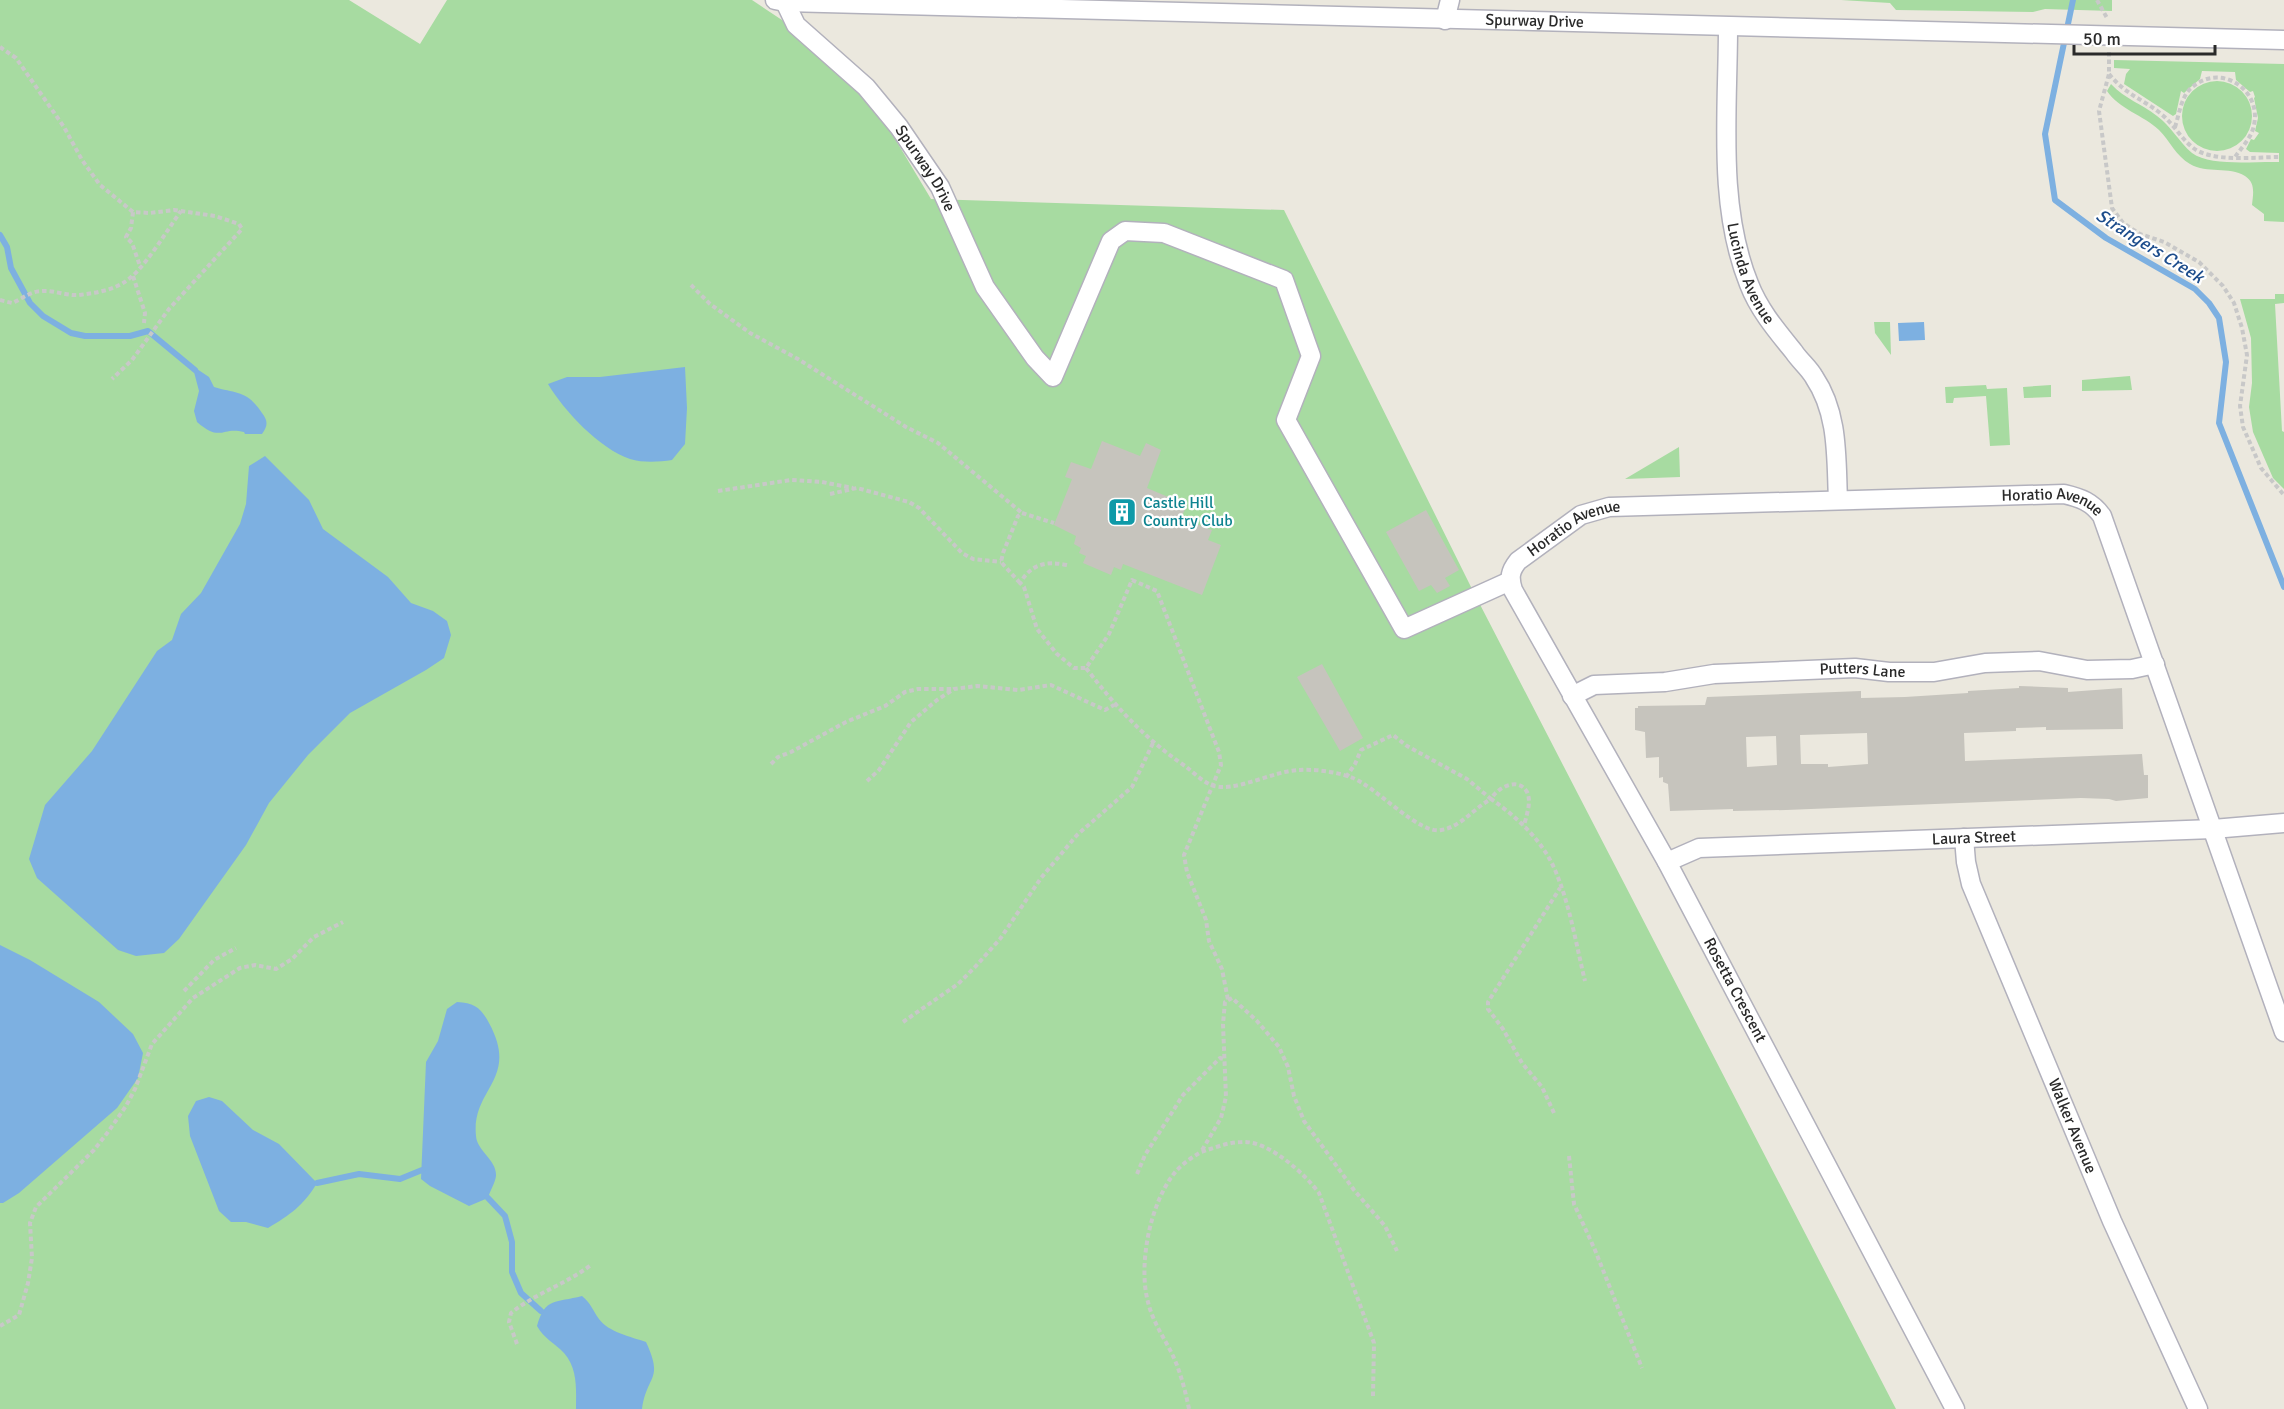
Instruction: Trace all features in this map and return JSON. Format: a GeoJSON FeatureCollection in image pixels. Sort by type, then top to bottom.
{"type":"FeatureCollection","features":[{"type":"Feature","properties":{"kind":"street"},"geometry":{"type":"LineString","coordinates":[[1445,20],[1450,0]]}},
{"type":"Feature","properties":{"kind":"street","name":"Spurway Drive"},"geometry":{"type":"LineString","coordinates":[[780,1],[1728,27],[2039,34],[2105,31],[2284,40]]}},
{"type":"Feature","properties":{"kind":"street","name":"Spurway Drive"},"geometry":{"type":"LineString","coordinates":[[780,1],[796,25],[866,87],[906,137],[940,186],[986,287],[1035,358],[1053,377],[1111,242],[1125,231],[1164,233],[1284,280],[1311,356],[1286,420],[1404,629],[1510,578]]}},
{"type":"Feature","properties":{"kind":"street","name":"Lucinda Avenue"},"geometry":{"type":"LineString","coordinates":[[1728,27],[1728,198],[1735,243],[1749,285],[1765,316],[1814,376],[1827,402],[1834,423],[1838,500]]}},
{"type":"Feature","properties":{"kind":"street","name":"Horatio Avenue"},"geometry":{"type":"LineString","coordinates":[[1510,578],[1512,568],[1518,561],[1567,523],[1594,510],[1609,507],[2064,494],[2080,497],[2094,505],[2103,516],[2284,1032]]}},
{"type":"Feature","properties":{"kind":"street","name":"Rosetta Crescent"},"geometry":{"type":"LineString","coordinates":[[1510,578],[1572,696],[1667,862],[1955,1409]]}},
{"type":"Feature","properties":{"kind":"street","name":"Putters Lane"},"geometry":{"type":"LineString","coordinates":[[1572,696],[1594,685],[1665,682],[1713,674],[1856,668],[1889,672],[1934,672],[1985,663],[2039,661],[2087,670],[2132,669],[2155,664]]}},
{"type":"Feature","properties":{"kind":"street","name":"Laura Street"},"geometry":{"type":"LineString","coordinates":[[1667,862],[1699,848],[2213,829],[2284,823]]}},
{"type":"Feature","properties":{"kind":"street","name":"Walker Avenue"},"geometry":{"type":"LineString","coordinates":[[1964,838],[1966,862],[1975,892],[2112,1221],[2198,1409]]}},
{"type":"Feature","properties":{"kind":"path"},"geometry":{"type":"LineString","coordinates":[[2097,0],[2105,31],[2109,74],[2099,111],[2112,208],[2123,222],[2140,234],[2164,243],[2199,262],[2223,286],[2234,303],[2242,327],[2247,355],[2240,406],[2243,427],[2261,468],[2284,495]]}},
{"type":"Feature","properties":{"kind":"path"},"geometry":{"type":"LineString","coordinates":[[0,47],[16,58],[64,127],[82,160],[100,185],[133,212],[181,211],[215,216],[239,224],[242,229],[169,309],[132,360],[112,379]]}},
{"type":"Feature","properties":{"kind":"path"},"geometry":{"type":"LineString","coordinates":[[2109,74],[2121,89],[2155,110],[2175,127],[2194,149],[2207,155],[2279,157]]}},
{"type":"Feature","properties":{"kind":"path"},"geometry":{"type":"LineString","coordinates":[[2175,127],[2183,100],[2190,89],[2201,81],[2215,76],[2225,77],[2247,92],[2253,103],[2255,117],[2249,138],[2235,157]]}},
{"type":"Feature","properties":{"kind":"path"},"geometry":{"type":"LineString","coordinates":[[0,300],[12,303],[34,292],[43,291],[64,296],[97,292],[124,283],[133,276],[181,211]]}},
{"type":"Feature","properties":{"kind":"path"},"geometry":{"type":"LineString","coordinates":[[133,212],[131,228],[126,237],[132,243],[140,267]]}},
{"type":"Feature","properties":{"kind":"path"},"geometry":{"type":"LineString","coordinates":[[133,276],[145,313],[144,323]]}},
{"type":"Feature","properties":{"kind":"path"},"geometry":{"type":"LineString","coordinates":[[691,285],[710,304],[750,333],[798,359],[906,427],[938,442],[1022,513],[1054,523]]}},
{"type":"Feature","properties":{"kind":"path"},"geometry":{"type":"LineString","coordinates":[[718,491],[791,480],[857,488],[909,502],[919,508],[962,553],[973,559],[1001,562],[1024,587],[1037,629],[1057,654],[1074,668],[1086,668]]}},
{"type":"Feature","properties":{"kind":"path"},"geometry":{"type":"LineString","coordinates":[[830,494],[857,488]]}},
{"type":"Feature","properties":{"kind":"path"},"geometry":{"type":"LineString","coordinates":[[1001,562],[1018,516],[1022,513]]}},
{"type":"Feature","properties":{"kind":"path"},"geometry":{"type":"LineString","coordinates":[[1020,583],[1035,566],[1051,562],[1068,565]]}},
{"type":"Feature","properties":{"kind":"path"},"geometry":{"type":"LineString","coordinates":[[1086,668],[1109,634],[1131,580],[1157,591],[1219,752],[1221,765],[1184,855],[1187,872],[1206,920],[1209,940],[1222,969],[1228,1000]]}},
{"type":"Feature","properties":{"kind":"path"},"geometry":{"type":"LineString","coordinates":[[1086,668],[1114,705],[1152,743],[1212,785],[1239,785],[1270,775],[1298,770],[1327,772],[1354,779],[1378,793],[1421,827],[1431,830],[1447,828],[1465,818],[1491,799],[1501,787],[1513,784],[1522,787],[1528,794],[1524,827]]}},
{"type":"Feature","properties":{"kind":"path"},"geometry":{"type":"LineString","coordinates":[[771,764],[778,757],[792,752],[846,722],[885,706],[905,692],[918,689],[954,689],[977,686],[1018,690],[1051,685],[1105,710],[1114,705]]}},
{"type":"Feature","properties":{"kind":"path"},"geometry":{"type":"LineString","coordinates":[[867,781],[879,770],[911,722],[954,689]]}},
{"type":"Feature","properties":{"kind":"path"},"geometry":{"type":"LineString","coordinates":[[1346,777],[1361,750],[1393,735],[1407,746],[1467,779],[1524,827],[1535,837],[1555,869],[1585,981]]}},
{"type":"Feature","properties":{"kind":"path"},"geometry":{"type":"LineString","coordinates":[[903,1022],[958,984],[1000,939],[1041,878],[1077,835],[1132,787],[1152,743]]}},
{"type":"Feature","properties":{"kind":"path"},"geometry":{"type":"LineString","coordinates":[[1554,1113],[1542,1087],[1522,1063],[1503,1029],[1488,1009],[1488,1002],[1560,887]]}},
{"type":"Feature","properties":{"kind":"path"},"geometry":{"type":"LineString","coordinates":[[0,1326],[19,1315],[22,1306],[32,1258],[30,1223],[36,1207],[94,1150],[126,1106],[152,1044],[193,999],[240,968],[255,965],[276,969],[292,958],[314,937],[343,922]]}},
{"type":"Feature","properties":{"kind":"path"},"geometry":{"type":"LineString","coordinates":[[193,999],[184,992],[214,960],[236,948]]}},
{"type":"Feature","properties":{"kind":"path"},"geometry":{"type":"LineString","coordinates":[[1201,1152],[1221,1118],[1226,1096],[1223,1024],[1225,1002],[1232,998],[1279,1047],[1288,1067],[1294,1096],[1304,1120],[1354,1190],[1385,1226],[1397,1251]]}},
{"type":"Feature","properties":{"kind":"path"},"geometry":{"type":"LineString","coordinates":[[1137,1174],[1145,1155],[1183,1095],[1220,1058],[1224,1059]]}},
{"type":"Feature","properties":{"kind":"path"},"geometry":{"type":"LineString","coordinates":[[1189,1409],[1177,1365],[1160,1333],[1148,1303],[1144,1278],[1149,1233],[1156,1206],[1174,1173],[1201,1152],[1244,1141],[1263,1147],[1308,1179],[1319,1192],[1374,1342],[1373,1396]]}},
{"type":"Feature","properties":{"kind":"path"},"geometry":{"type":"LineString","coordinates":[[1569,1156],[1574,1204],[1642,1368]]}},
{"type":"Feature","properties":{"kind":"path"},"geometry":{"type":"LineString","coordinates":[[517,1344],[509,1322],[511,1313],[591,1265]]}},
{"type":"Feature","properties":{"kind":"green space","name":"Castle Hill Country Club"},"geometry":{"type":"Polygon","coordinates":[[[0,0],[349,0],[420,44],[447,0],[752,0],[797,30],[867,92],[931,199],[1284,210],[1473,591],[1896,1409],[0,1409],[0,0]]]}},
{"type":"Feature","properties":{"kind":"green space"},"geometry":{"type":"Polygon","coordinates":[[[1841,0],[2112,0],[2112,11],[1896,10],[1890,3],[1841,0]]]}},
{"type":"Feature","properties":{"kind":"green space"},"geometry":{"type":"Polygon","coordinates":[[[2114,60],[2284,64],[2284,222],[2264,221],[2264,214],[2252,205],[2252,185],[2245,176],[2232,171],[2204,169],[2190,164],[2181,157],[2159,130],[2118,103],[2107,91],[2111,84],[2122,94],[2151,112],[2167,124],[2187,149],[2200,157],[2222,162],[2279,162],[2279,153],[2250,152],[2246,149],[2251,139],[2254,140],[2259,133],[2255,131],[2258,118],[2255,97],[2253,91],[2250,92],[2236,80],[2235,72],[2202,71],[2200,79],[2184,93],[2181,91],[2176,114],[2173,116],[2124,84],[2126,74],[2130,69],[2114,68],[2114,60]]]}},
{"type":"Feature","properties":{"kind":"green space"},"geometry":{"type":"Polygon","coordinates":[[[2217,81],[2230,84],[2242,91],[2249,103],[2252,116],[2249,129],[2242,141],[2230,148],[2217,151],[2204,148],[2192,141],[2185,129],[2182,116],[2185,103],[2192,91],[2204,84],[2217,81]]]}},
{"type":"Feature","properties":{"kind":"green space"},"geometry":{"type":"Polygon","coordinates":[[[2275,294],[2284,294],[2284,303],[2275,304],[2282,431],[2284,432],[2284,489],[2273,478],[2253,432],[2249,407],[2252,383],[2251,338],[2240,299],[2275,299],[2275,294]]]}},
{"type":"Feature","properties":{"kind":"green space"},"geometry":{"type":"Polygon","coordinates":[[[1874,322],[1890,322],[1891,355],[1875,333],[1874,322]]]}},
{"type":"Feature","properties":{"kind":"green space"},"geometry":{"type":"Polygon","coordinates":[[[2130,376],[2132,390],[2082,391],[2082,380],[2130,376]]]}},
{"type":"Feature","properties":{"kind":"green space"},"geometry":{"type":"Polygon","coordinates":[[[1986,385],[1987,389],[2007,388],[2010,445],[1990,446],[1986,396],[1954,398],[1953,403],[1946,403],[1945,387],[1986,385]]]}},
{"type":"Feature","properties":{"kind":"green space"},"geometry":{"type":"Polygon","coordinates":[[[2051,385],[2051,397],[2024,398],[2023,387],[2051,385]]]}},
{"type":"Feature","properties":{"kind":"green space"},"geometry":{"type":"Polygon","coordinates":[[[1679,447],[1680,477],[1625,479],[1679,447]]]}},
{"type":"Feature","properties":{"kind":"water"},"geometry":{"type":"Polygon","coordinates":[[[1924,322],[1925,340],[1899,341],[1898,323],[1924,322]]]}},
{"type":"Feature","properties":{"kind":"water"},"geometry":{"type":"Polygon","coordinates":[[[685,367],[687,408],[685,444],[672,460],[667,461],[651,462],[630,459],[607,447],[573,417],[548,384],[567,377],[600,377],[685,367]]]}},
{"type":"Feature","properties":{"kind":"water"},"geometry":{"type":"Polygon","coordinates":[[[197,369],[209,377],[214,387],[241,394],[257,406],[266,421],[262,434],[245,434],[237,431],[211,432],[197,422],[194,411],[199,391],[194,372],[197,369]]]}},
{"type":"Feature","properties":{"kind":"water"},"geometry":{"type":"Polygon","coordinates":[[[265,456],[309,500],[323,529],[388,577],[411,603],[433,611],[447,621],[451,635],[444,658],[350,713],[308,755],[269,803],[246,845],[179,939],[164,953],[136,956],[118,950],[37,878],[29,859],[45,805],[92,751],[157,651],[172,640],[181,614],[201,593],[240,524],[246,504],[249,466],[265,456]]]}},
{"type":"Feature","properties":{"kind":"water"},"geometry":{"type":"Polygon","coordinates":[[[0,945],[30,960],[99,1002],[133,1034],[143,1053],[138,1078],[117,1108],[19,1193],[3,1203],[0,1203],[0,945]]]}},
{"type":"Feature","properties":{"kind":"water"},"geometry":{"type":"Polygon","coordinates":[[[457,1002],[473,1005],[483,1014],[497,1042],[499,1058],[497,1071],[480,1106],[476,1120],[477,1141],[493,1165],[495,1181],[488,1198],[469,1206],[421,1179],[426,1062],[438,1041],[447,1009],[457,1002]]]}},
{"type":"Feature","properties":{"kind":"water"},"geometry":{"type":"Polygon","coordinates":[[[209,1097],[222,1101],[253,1130],[279,1144],[317,1183],[296,1209],[268,1228],[246,1222],[231,1222],[219,1211],[190,1136],[188,1116],[196,1101],[209,1097]]]}},
{"type":"Feature","properties":{"kind":"water"},"geometry":{"type":"Polygon","coordinates":[[[582,1296],[603,1324],[621,1334],[646,1342],[654,1364],[654,1371],[642,1409],[576,1409],[575,1380],[569,1359],[537,1326],[548,1306],[558,1301],[582,1296]]]}},
{"type":"Feature","properties":{"kind":"building","name":"Castle Hill Country Club"},"geometry":{"type":"Polygon","coordinates":[[[1102,441],[1140,456],[1146,443],[1161,450],[1147,488],[1187,505],[1181,518],[1212,530],[1208,540],[1221,545],[1202,595],[1123,564],[1121,570],[1114,567],[1111,575],[1083,563],[1086,556],[1079,553],[1081,548],[1074,544],[1076,536],[1054,525],[1072,479],[1065,477],[1071,462],[1091,469],[1102,441]]]}},
{"type":"Feature","properties":{"kind":"building"},"geometry":{"type":"Polygon","coordinates":[[[1426,510],[1459,570],[1445,578],[1450,586],[1437,593],[1431,585],[1419,591],[1386,532],[1426,510]]]}},
{"type":"Feature","properties":{"kind":"building"},"geometry":{"type":"Polygon","coordinates":[[[1322,664],[1363,738],[1340,751],[1297,677],[1322,664]]]}},
{"type":"Feature","properties":{"kind":"building"},"geometry":{"type":"Polygon","coordinates":[[[2019,686],[2068,688],[2068,692],[2122,688],[2123,729],[2046,730],[2046,727],[2016,728],[2016,731],[1964,733],[1965,761],[2142,754],[2144,775],[2148,775],[2148,798],[2116,801],[2081,798],[1786,810],[1670,811],[1668,784],[1663,782],[1663,777],[1659,778],[1659,757],[1646,758],[1645,732],[1635,730],[1635,708],[1638,706],[1705,705],[1707,697],[1861,691],[1861,698],[1905,697],[2019,688],[2019,686]],[[1867,733],[1800,735],[1801,764],[1828,764],[1828,767],[1868,764],[1867,733]],[[1776,736],[1746,737],[1747,767],[1777,765],[1776,736]]]}},
{"type":"Feature","properties":{"kind":"waterway","name":"Strangers Creek"},"geometry":{"type":"LineString","coordinates":[[2073,0],[2045,134],[2055,200],[2106,238],[2195,289],[2209,303],[2219,318],[2226,362],[2219,423],[2284,587]]}},
{"type":"Feature","properties":{"kind":"waterway"},"geometry":{"type":"LineString","coordinates":[[0,235],[7,247],[11,268],[30,303],[43,316],[71,333],[85,336],[130,336],[148,331],[195,370]]}},
{"type":"Feature","properties":{"kind":"waterway"},"geometry":{"type":"LineString","coordinates":[[317,1183],[359,1174],[400,1179],[422,1170]]}},
{"type":"Feature","properties":{"kind":"waterway"},"geometry":{"type":"LineString","coordinates":[[488,1198],[505,1216],[512,1242],[512,1272],[521,1293],[541,1311]]}},
{"type":"Feature","properties":{"kind":"place","name":"Castle Hill Country Club"},"geometry":{"type":"Point","coordinates":[1122,512]}}]}
